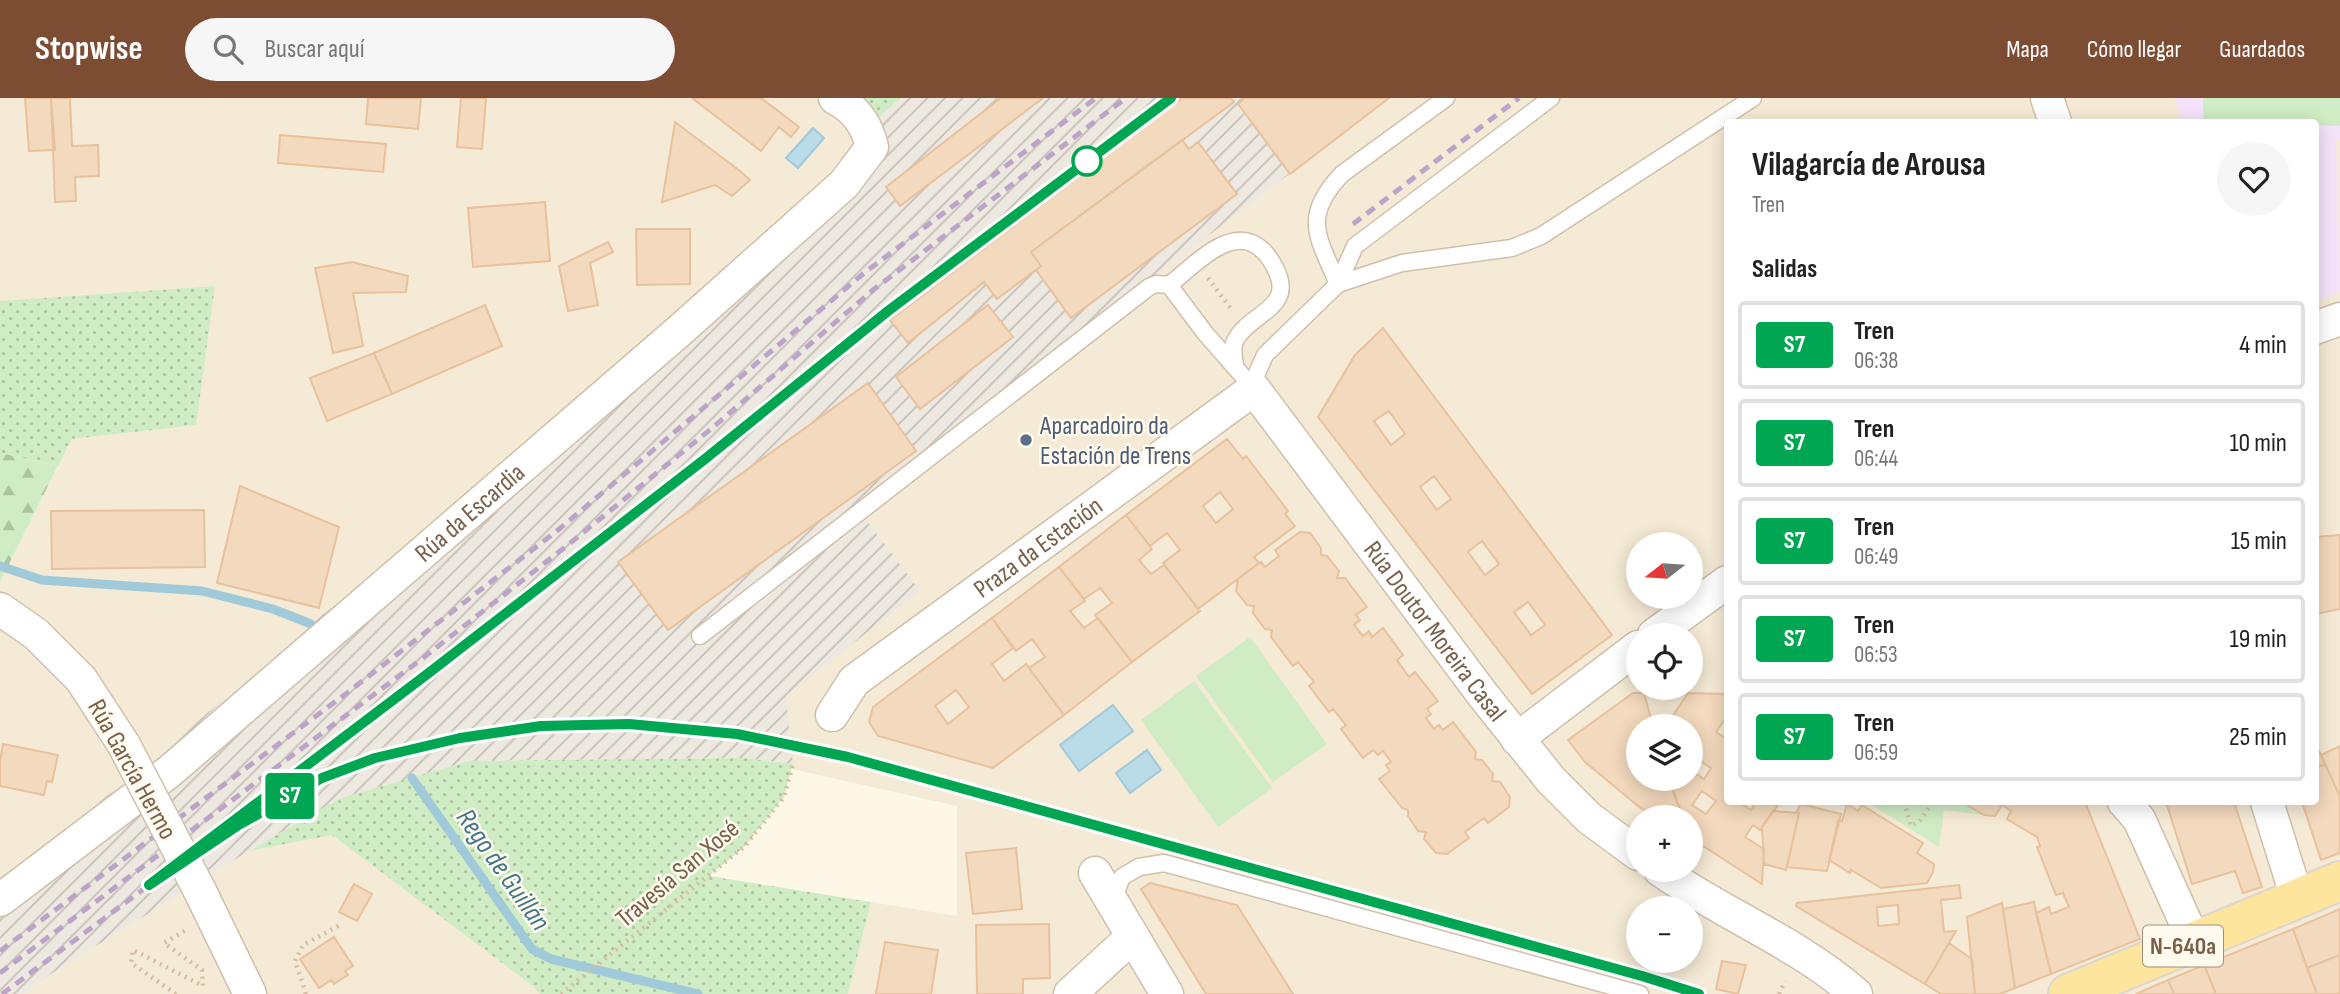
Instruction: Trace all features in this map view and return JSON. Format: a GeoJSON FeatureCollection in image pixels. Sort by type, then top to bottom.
{"type":"FeatureCollection","features":[{"type":"Feature","properties":{"kind":"main road","name":"N-640a"},"geometry":{"type":"LineString","coordinates":[[2068,994],[2340,881]]}},
{"type":"Feature","properties":{"kind":"street","name":"Rúa da Escardia"},"geometry":{"type":"LineString","coordinates":[[0,900],[170,771],[678,332],[844,184],[872,147],[867,127],[848,105],[835,98]]}},
{"type":"Feature","properties":{"kind":"street"},"geometry":{"type":"LineString","coordinates":[[2047,98],[2054,119]]}},
{"type":"Feature","properties":{"kind":"street"},"geometry":{"type":"LineString","coordinates":[[2319,327],[2340,319]]}},
{"type":"Feature","properties":{"kind":"street","name":"Praza da Estación"},"geometry":{"type":"LineString","coordinates":[[832,715],[854,681],[1244,377]]}},
{"type":"Feature","properties":{"kind":"street","name":"Rúa Doutor Moreira Casal"},"geometry":{"type":"LineString","coordinates":[[1244,377],[1517,739],[1568,799],[1626,845]]}},
{"type":"Feature","properties":{"kind":"street"},"geometry":{"type":"LineString","coordinates":[[1671,623],[1724,584]]}},
{"type":"Feature","properties":{"kind":"street","name":"Rúa García Hermo"},"geometry":{"type":"LineString","coordinates":[[0,610],[36,634],[81,678],[124,745],[250,994]]}},
{"type":"Feature","properties":{"kind":"street"},"geometry":{"type":"LineString","coordinates":[[1517,739],[1626,656]]}},
{"type":"Feature","properties":{"kind":"street"},"geometry":{"type":"LineString","coordinates":[[2127,805],[2139,818],[2194,941]]}},
{"type":"Feature","properties":{"kind":"street"},"geometry":{"type":"LineString","coordinates":[[2268,805],[2297,898]]}},
{"type":"Feature","properties":{"kind":"street"},"geometry":{"type":"LineString","coordinates":[[1095,873],[1167,994]]}},
{"type":"Feature","properties":{"kind":"street"},"geometry":{"type":"LineString","coordinates":[[1679,882],[1775,938],[1857,993]]}},
{"type":"Feature","properties":{"kind":"street"},"geometry":{"type":"LineString","coordinates":[[1070,994],[1133,936]]}},
{"type":"Feature","properties":{"kind":"lane"},"geometry":{"type":"LineString","coordinates":[[1338,284],[1317,234],[1316,217],[1320,202],[1342,174],[1447,98]]}},
{"type":"Feature","properties":{"kind":"lane"},"geometry":{"type":"LineString","coordinates":[[1244,377],[1257,373],[1265,355],[1338,284],[1355,246],[1551,98]]}},
{"type":"Feature","properties":{"kind":"lane"},"geometry":{"type":"LineString","coordinates":[[1338,284],[1402,263],[1482,254],[1511,248],[1541,236],[1753,98]]}},
{"type":"Feature","properties":{"kind":"lane"},"geometry":{"type":"LineString","coordinates":[[701,636],[1149,287],[1156,284],[1169,285],[1228,241],[1241,239],[1254,244],[1268,255],[1279,274],[1280,287],[1277,300],[1236,338],[1233,348],[1244,377]]}},
{"type":"Feature","properties":{"kind":"lane"},"geometry":{"type":"LineString","coordinates":[[1169,285],[1205,333],[1244,377]]}},
{"type":"Feature","properties":{"kind":"lane"},"geometry":{"type":"LineString","coordinates":[[1112,903],[1122,877],[1139,867],[1164,863],[1637,994]]}},
{"type":"Feature","properties":{"kind":"path"},"geometry":{"type":"LineString","coordinates":[[1206,275],[1239,319]]}},
{"type":"Feature","properties":{"kind":"path","name":"Travesía San Xosé"},"geometry":{"type":"LineString","coordinates":[[561,994],[746,846],[784,797],[793,764]]}},
{"type":"Feature","properties":{"kind":"path"},"geometry":{"type":"LineString","coordinates":[[1905,805],[1911,825],[1919,822],[1931,805]]}},
{"type":"Feature","properties":{"kind":"path"},"geometry":{"type":"LineString","coordinates":[[306,994],[295,961],[303,945],[340,925]]}},
{"type":"Feature","properties":{"kind":"path"},"geometry":{"type":"LineString","coordinates":[[176,994],[131,963],[133,950],[203,986],[202,970],[164,943],[191,927]]}},
{"type":"Feature","properties":{"kind":"path"},"geometry":{"type":"LineString","coordinates":[[1779,994],[1785,981]]}},
{"type":"Feature","properties":{"kind":"shaded area"},"geometry":{"type":"Polygon","coordinates":[[[0,98],[835,98],[872,147],[678,332],[311,624],[157,756],[0,881],[0,582],[72,439],[195,425],[215,286],[0,301],[0,98]]]}},
{"type":"Feature","properties":{"kind":"shaded area"},"geometry":{"type":"Polygon","coordinates":[[[901,98],[1389,98],[855,505],[920,591],[786,696],[793,764],[743,758],[469,761],[341,798],[249,851],[51,974],[24,994],[0,994],[0,881],[157,756],[311,624],[678,332],[844,184],[867,127],[901,98]]]}},
{"type":"Feature","properties":{"kind":"shaded area"},"geometry":{"type":"Polygon","coordinates":[[[1212,98],[2340,98],[2340,994],[848,994],[871,902],[957,916],[957,806],[743,758],[609,568],[1212,98]]]}},
{"type":"Feature","properties":{"kind":"shaded area"},"geometry":{"type":"Polygon","coordinates":[[[2175,98],[2340,98],[2340,139],[2336,140],[2340,292],[2319,300],[2319,119],[2182,119],[2175,98]]]}},
{"type":"Feature","properties":{"kind":"shaded area"},"geometry":{"type":"Polygon","coordinates":[[[332,835],[540,994],[24,994],[51,974],[249,851],[332,835]]]}},
{"type":"Feature","properties":{"kind":"green space"},"geometry":{"type":"Polygon","coordinates":[[[835,98],[901,98],[867,127],[835,98]]]}},
{"type":"Feature","properties":{"kind":"green space"},"geometry":{"type":"Polygon","coordinates":[[[2203,98],[2340,98],[2340,126],[2319,125],[2319,119],[2203,119],[2203,98]]]}},
{"type":"Feature","properties":{"kind":"green space"},"geometry":{"type":"Polygon","coordinates":[[[215,286],[196,425],[72,439],[58,466],[0,453],[0,301],[215,286]]]}},
{"type":"Feature","properties":{"kind":"green space"},"geometry":{"type":"Polygon","coordinates":[[[0,453],[58,466],[0,582],[0,453]]]}},
{"type":"Feature","properties":{"kind":"green space"},"geometry":{"type":"Polygon","coordinates":[[[1250,637],[1327,744],[1273,782],[1196,676],[1250,637]]]}},
{"type":"Feature","properties":{"kind":"green space"},"geometry":{"type":"Polygon","coordinates":[[[1194,681],[1272,788],[1218,827],[1141,720],[1194,681]]]}},
{"type":"Feature","properties":{"kind":"green space"},"geometry":{"type":"Polygon","coordinates":[[[743,758],[793,764],[784,797],[745,846],[709,876],[871,902],[848,994],[540,994],[332,835],[249,851],[341,798],[469,761],[743,758]]]}},
{"type":"Feature","properties":{"kind":"green space"},"geometry":{"type":"Polygon","coordinates":[[[1872,805],[1967,805],[1984,815],[1944,810],[1939,847],[1872,805]]]}},
{"type":"Feature","properties":{"kind":"water"},"geometry":{"type":"Polygon","coordinates":[[[813,128],[824,138],[798,168],[786,158],[813,128]]]}},
{"type":"Feature","properties":{"kind":"water"},"geometry":{"type":"Polygon","coordinates":[[[1113,705],[1133,731],[1079,771],[1060,745],[1113,705]]]}},
{"type":"Feature","properties":{"kind":"water"},"geometry":{"type":"Polygon","coordinates":[[[1147,750],[1161,770],[1130,793],[1116,773],[1147,750]]]}},
{"type":"Feature","properties":{"kind":"building"},"geometry":{"type":"Polygon","coordinates":[[[25,98],[51,98],[55,150],[29,151],[25,98]]]}},
{"type":"Feature","properties":{"kind":"building"},"geometry":{"type":"Polygon","coordinates":[[[51,98],[70,98],[72,146],[98,145],[99,176],[75,177],[76,201],[55,202],[51,98]]]}},
{"type":"Feature","properties":{"kind":"building"},"geometry":{"type":"Polygon","coordinates":[[[368,98],[421,98],[418,129],[366,124],[368,98]]]}},
{"type":"Feature","properties":{"kind":"building"},"geometry":{"type":"Polygon","coordinates":[[[461,98],[486,98],[482,149],[457,147],[461,98]]]}},
{"type":"Feature","properties":{"kind":"building"},"geometry":{"type":"Polygon","coordinates":[[[692,98],[761,98],[799,127],[791,137],[779,127],[761,151],[692,98]]]}},
{"type":"Feature","properties":{"kind":"building"},"geometry":{"type":"Polygon","coordinates":[[[1001,98],[1043,98],[900,206],[886,187],[1001,98]]]}},
{"type":"Feature","properties":{"kind":"building"},"geometry":{"type":"Polygon","coordinates":[[[1182,98],[1231,98],[1234,102],[1031,252],[1041,266],[997,299],[984,282],[908,343],[890,320],[1182,98]]]}},
{"type":"Feature","properties":{"kind":"building"},"geometry":{"type":"Polygon","coordinates":[[[1245,98],[1389,98],[1290,174],[1238,104],[1245,98]]]}},
{"type":"Feature","properties":{"kind":"building"},"geometry":{"type":"Polygon","coordinates":[[[675,122],[750,180],[732,196],[715,185],[662,202],[675,122]]]}},
{"type":"Feature","properties":{"kind":"building"},"geometry":{"type":"Polygon","coordinates":[[[280,135],[386,144],[383,172],[278,163],[280,135]]]}},
{"type":"Feature","properties":{"kind":"building"},"geometry":{"type":"Polygon","coordinates":[[[1182,140],[1189,149],[1198,142],[1237,194],[1071,318],[1036,270],[1041,266],[1031,252],[1182,140]]]}},
{"type":"Feature","properties":{"kind":"building"},"geometry":{"type":"Polygon","coordinates":[[[545,202],[550,261],[473,267],[468,208],[545,202]]]}},
{"type":"Feature","properties":{"kind":"building"},"geometry":{"type":"Polygon","coordinates":[[[636,229],[690,229],[690,284],[637,285],[636,229]]]}},
{"type":"Feature","properties":{"kind":"building"},"geometry":{"type":"Polygon","coordinates":[[[608,242],[613,252],[590,263],[598,305],[568,311],[559,266],[608,242]]]}},
{"type":"Feature","properties":{"kind":"building"},"geometry":{"type":"Polygon","coordinates":[[[352,262],[408,276],[406,292],[353,293],[363,346],[333,353],[315,268],[352,262]]]}},
{"type":"Feature","properties":{"kind":"building"},"geometry":{"type":"Polygon","coordinates":[[[485,305],[502,346],[392,394],[374,353],[485,305]]]}},
{"type":"Feature","properties":{"kind":"building"},"geometry":{"type":"Polygon","coordinates":[[[988,305],[1013,337],[920,409],[896,377],[988,305]]]}},
{"type":"Feature","properties":{"kind":"building"},"geometry":{"type":"Polygon","coordinates":[[[1383,328],[1612,635],[1532,694],[1318,417],[1355,355],[1383,328]],[[1389,411],[1374,421],[1391,445],[1405,434],[1389,411]],[[1434,476],[1420,487],[1437,510],[1451,499],[1434,476]],[[1482,541],[1468,552],[1485,575],[1499,564],[1482,541]],[[1528,602],[1514,612],[1531,635],[1545,625],[1528,602]]]}},
{"type":"Feature","properties":{"kind":"building"},"geometry":{"type":"Polygon","coordinates":[[[374,353],[392,394],[327,421],[310,378],[374,353]]]}},
{"type":"Feature","properties":{"kind":"building"},"geometry":{"type":"Polygon","coordinates":[[[868,383],[916,451],[668,630],[618,562],[868,383]]]}},
{"type":"Feature","properties":{"kind":"building"},"geometry":{"type":"Polygon","coordinates":[[[1227,439],[1243,459],[1246,456],[1288,511],[1285,514],[1295,526],[1254,557],[1259,563],[1198,609],[1163,563],[1180,550],[1167,533],[1150,546],[1126,515],[1227,439]],[[1220,492],[1203,506],[1216,523],[1233,509],[1220,492]]]}},
{"type":"Feature","properties":{"kind":"building"},"geometry":{"type":"Polygon","coordinates":[[[240,486],[339,527],[319,608],[217,583],[240,486]]]}},
{"type":"Feature","properties":{"kind":"building"},"geometry":{"type":"Polygon","coordinates":[[[204,510],[205,567],[52,569],[51,511],[204,510]]]}},
{"type":"Feature","properties":{"kind":"building"},"geometry":{"type":"Polygon","coordinates":[[[1126,515],[1152,549],[1139,560],[1151,574],[1164,565],[1200,611],[1132,662],[1095,615],[1112,603],[1100,588],[1084,599],[1059,567],[1126,515]]]}},
{"type":"Feature","properties":{"kind":"building"},"geometry":{"type":"Polygon","coordinates":[[[1300,532],[1310,533],[1321,548],[1321,555],[1327,556],[1339,571],[1337,578],[1345,578],[1367,607],[1356,615],[1360,620],[1354,625],[1363,636],[1369,631],[1372,637],[1383,628],[1403,655],[1397,660],[1409,677],[1415,672],[1438,701],[1427,709],[1431,714],[1426,718],[1434,729],[1439,725],[1443,730],[1453,722],[1476,752],[1475,759],[1482,760],[1493,774],[1492,781],[1500,782],[1510,797],[1509,807],[1488,823],[1484,818],[1465,832],[1469,838],[1447,854],[1436,853],[1424,839],[1426,832],[1418,831],[1408,816],[1408,810],[1402,808],[1379,779],[1390,771],[1386,765],[1391,762],[1383,751],[1378,755],[1373,750],[1363,758],[1341,729],[1346,725],[1333,709],[1329,712],[1309,686],[1314,682],[1298,662],[1293,666],[1271,637],[1272,630],[1265,629],[1253,613],[1254,606],[1247,605],[1236,591],[1238,579],[1261,562],[1265,567],[1279,556],[1275,550],[1300,532]]]}},
{"type":"Feature","properties":{"kind":"building"},"geometry":{"type":"Polygon","coordinates":[[[2340,535],[2340,609],[2319,613],[2319,537],[2340,535]]]}},
{"type":"Feature","properties":{"kind":"building"},"geometry":{"type":"Polygon","coordinates":[[[1059,567],[1085,601],[1070,611],[1084,628],[1098,618],[1132,662],[1064,715],[1029,668],[1045,657],[1032,639],[1016,651],[992,618],[1059,567]]]}},
{"type":"Feature","properties":{"kind":"building"},"geometry":{"type":"Polygon","coordinates":[[[992,618],[1013,648],[992,664],[1004,681],[1026,664],[1064,715],[993,768],[878,736],[869,722],[873,707],[992,618]],[[956,690],[935,706],[948,724],[969,707],[956,690]]]}},
{"type":"Feature","properties":{"kind":"building"},"geometry":{"type":"Polygon","coordinates":[[[1703,693],[1724,694],[1724,720],[1716,732],[1724,737],[1724,805],[1743,805],[1751,810],[1754,805],[1778,805],[1760,830],[1753,825],[1745,837],[1764,849],[1762,884],[1703,846],[1703,812],[1706,814],[1716,801],[1702,791],[1703,778],[1711,768],[1703,763],[1703,714],[1674,714],[1683,700],[1703,700],[1703,693]]]}},
{"type":"Feature","properties":{"kind":"building"},"geometry":{"type":"Polygon","coordinates":[[[1626,698],[1646,700],[1650,714],[1626,714],[1626,791],[1673,791],[1679,805],[1637,805],[1585,762],[1568,740],[1626,698]]]}},
{"type":"Feature","properties":{"kind":"building"},"geometry":{"type":"Polygon","coordinates":[[[3,744],[58,755],[52,782],[47,781],[44,795],[0,786],[3,744]]]}},
{"type":"Feature","properties":{"kind":"building"},"geometry":{"type":"Polygon","coordinates":[[[2340,746],[2340,797],[2321,755],[2340,746]]]}},
{"type":"Feature","properties":{"kind":"building"},"geometry":{"type":"Polygon","coordinates":[[[2319,751],[2325,764],[2319,766],[2319,751]]]}},
{"type":"Feature","properties":{"kind":"building"},"geometry":{"type":"Polygon","coordinates":[[[2325,764],[2340,797],[2340,853],[2321,860],[2303,805],[2319,805],[2319,766],[2325,764]]]}},
{"type":"Feature","properties":{"kind":"building"},"geometry":{"type":"Polygon","coordinates":[[[1673,791],[1702,791],[1692,805],[1678,805],[1673,791]]]}},
{"type":"Feature","properties":{"kind":"building"},"geometry":{"type":"Polygon","coordinates":[[[1800,805],[1805,805],[1841,814],[1827,871],[1787,867],[1799,813],[1796,813],[1800,805]]]}},
{"type":"Feature","properties":{"kind":"building"},"geometry":{"type":"Polygon","coordinates":[[[1847,805],[1858,811],[1862,805],[1923,843],[1917,853],[1934,864],[1927,883],[1881,888],[1829,860],[1838,821],[1842,821],[1847,805]]]}},
{"type":"Feature","properties":{"kind":"building"},"geometry":{"type":"Polygon","coordinates":[[[1967,805],[2002,805],[1995,816],[1984,815],[1967,805]]]}},
{"type":"Feature","properties":{"kind":"building"},"geometry":{"type":"Polygon","coordinates":[[[2002,805],[2086,805],[2140,939],[2051,974],[2036,913],[2049,907],[2051,914],[2069,907],[2063,893],[2056,895],[2037,847],[2040,846],[2037,837],[2007,819],[2011,811],[2002,805]]]}},
{"type":"Feature","properties":{"kind":"building"},"geometry":{"type":"Polygon","coordinates":[[[2167,805],[2235,805],[2262,887],[2243,893],[2235,871],[2192,884],[2167,805]]]}},
{"type":"Feature","properties":{"kind":"building"},"geometry":{"type":"Polygon","coordinates":[[[1773,811],[1799,813],[1786,870],[1764,864],[1762,826],[1773,811]]]}},
{"type":"Feature","properties":{"kind":"building"},"geometry":{"type":"Polygon","coordinates":[[[1016,848],[1022,909],[973,914],[966,853],[1016,848]]]}},
{"type":"Feature","properties":{"kind":"building"},"geometry":{"type":"Polygon","coordinates":[[[1150,883],[1237,905],[1293,994],[1206,994],[1141,889],[1150,883]]]}},
{"type":"Feature","properties":{"kind":"building"},"geometry":{"type":"Polygon","coordinates":[[[354,884],[372,894],[357,921],[339,912],[354,884]]]}},
{"type":"Feature","properties":{"kind":"building"},"geometry":{"type":"Polygon","coordinates":[[[1959,885],[1961,898],[1941,900],[1944,932],[1956,931],[1925,984],[1796,906],[1797,903],[1959,885]],[[1898,905],[1877,907],[1878,926],[1899,924],[1898,905]]]}},
{"type":"Feature","properties":{"kind":"building"},"geometry":{"type":"Polygon","coordinates":[[[2034,902],[2051,974],[2015,988],[2003,909],[2034,902]]]}},
{"type":"Feature","properties":{"kind":"building"},"geometry":{"type":"Polygon","coordinates":[[[2002,903],[2015,988],[2000,994],[1975,994],[1967,917],[2002,903]]]}},
{"type":"Feature","properties":{"kind":"building"},"geometry":{"type":"Polygon","coordinates":[[[2340,909],[2340,955],[2307,968],[2293,929],[2340,909]]]}},
{"type":"Feature","properties":{"kind":"building"},"geometry":{"type":"Polygon","coordinates":[[[1049,924],[1050,978],[1023,979],[1023,994],[977,994],[976,925],[1049,924]]]}},
{"type":"Feature","properties":{"kind":"building"},"geometry":{"type":"Polygon","coordinates":[[[2293,929],[2317,994],[2216,994],[2204,965],[2293,929]]]}},
{"type":"Feature","properties":{"kind":"building"},"geometry":{"type":"Polygon","coordinates":[[[334,937],[353,966],[345,971],[348,975],[334,984],[331,980],[319,988],[300,959],[334,937]]]}},
{"type":"Feature","properties":{"kind":"building"},"geometry":{"type":"Polygon","coordinates":[[[885,942],[938,950],[931,994],[876,994],[885,942]]]}},
{"type":"Feature","properties":{"kind":"building"},"geometry":{"type":"Polygon","coordinates":[[[1949,943],[1972,959],[1975,994],[1941,994],[1925,984],[1949,943]]]}},
{"type":"Feature","properties":{"kind":"building"},"geometry":{"type":"Polygon","coordinates":[[[2340,955],[2340,994],[2317,994],[2307,968],[2340,955]]]}},
{"type":"Feature","properties":{"kind":"building"},"geometry":{"type":"Polygon","coordinates":[[[1722,961],[1746,965],[1738,994],[1716,989],[1722,961]]]}},
{"type":"Feature","properties":{"kind":"building"},"geometry":{"type":"Polygon","coordinates":[[[2204,965],[2216,994],[2174,994],[2168,980],[2204,965]]]}},
{"type":"Feature","properties":{"kind":"building"},"geometry":{"type":"Polygon","coordinates":[[[2168,980],[2174,994],[2136,994],[2168,980]]]}},
{"type":"Feature","properties":{"kind":"waterway","name":"Rego de Guillán"},"geometry":{"type":"LineString","coordinates":[[0,566],[42,580],[202,591],[273,609],[311,624]]}},
{"type":"Feature","properties":{"kind":"waterway","name":"Rego de Guillán"},"geometry":{"type":"LineString","coordinates":[[412,778],[532,949],[551,959],[698,994]]}},
{"type":"Feature","properties":{"kind":"railway"},"geometry":{"type":"LineString","coordinates":[[0,951],[343,696],[558,530],[863,274],[1096,98]]}},
{"type":"Feature","properties":{"kind":"railway"},"geometry":{"type":"LineString","coordinates":[[0,973],[423,658],[711,429],[873,290],[1126,98]]}},
{"type":"Feature","properties":{"kind":"railway"},"geometry":{"type":"LineString","coordinates":[[242,814],[726,443],[888,311],[1171,98]]}},
{"type":"Feature","properties":{"kind":"railway"},"geometry":{"type":"LineString","coordinates":[[1353,224],[1519,98]]}},
{"type":"Feature","properties":{"kind":"railway"},"geometry":{"type":"LineString","coordinates":[[149,885],[237,826],[322,778],[375,758],[460,738],[541,726],[630,724],[737,734],[848,757],[1699,994]]}},
{"type":"Feature","properties":{"kind":"railway"},"geometry":{"type":"LineString","coordinates":[[2,994],[156,880]]}},
{"type":"Feature","properties":{"kind":"train","name":"S7"},"geometry":{"type":"LineString","coordinates":[[1171,98],[888,311],[726,443],[149,885],[237,826],[322,778],[375,758],[460,738],[541,726],[629,724],[737,734],[848,757],[1699,994]]}},
{"type":"Feature","properties":{"kind":"place","name":"Aparcadoiro da Estación de Trens"},"geometry":{"type":"Point","coordinates":[1026,440]}}]}
